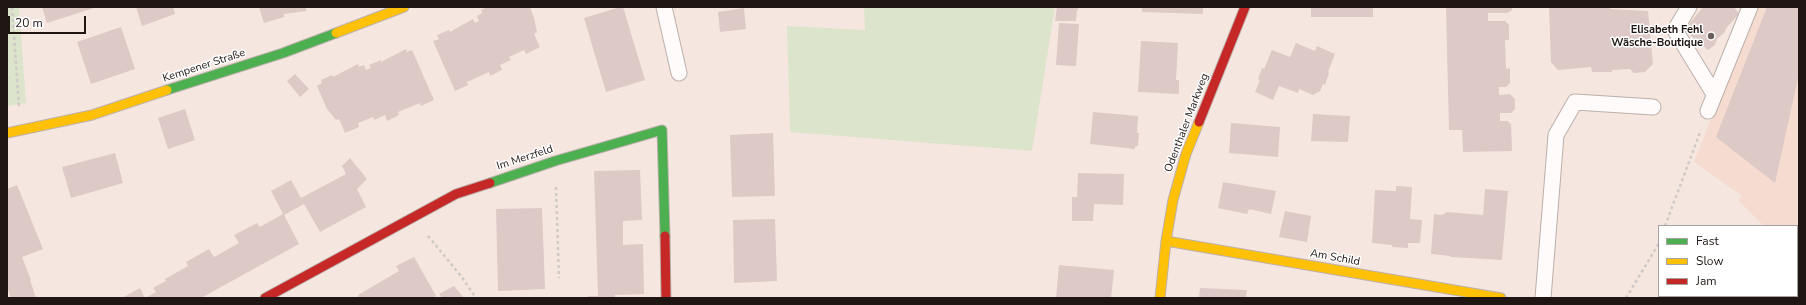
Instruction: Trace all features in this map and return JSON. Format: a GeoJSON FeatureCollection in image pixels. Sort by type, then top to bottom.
{"type":"FeatureCollection","features":[{"type":"Feature","properties":{"kind":"street","name":"Kempener Straße"},"geometry":{"type":"LineString","coordinates":[[7,133],[92,115],[283,53],[404,7]]}},
{"type":"Feature","properties":{"kind":"street","name":"Odenthaler Markweg"},"geometry":{"type":"LineString","coordinates":[[1160,298],[1172,200],[1186,154],[1246,7]]}},
{"type":"Feature","properties":{"kind":"street","name":"Im Merzfeld"},"geometry":{"type":"LineString","coordinates":[[266,298],[456,194],[555,160],[662,130],[666,298]]}},
{"type":"Feature","properties":{"kind":"street","name":"Am Schild"},"geometry":{"type":"LineString","coordinates":[[1166,242],[1501,298]]}},
{"type":"Feature","properties":{"kind":"lane"},"geometry":{"type":"LineString","coordinates":[[664,7],[679,73]]}},
{"type":"Feature","properties":{"kind":"lane"},"geometry":{"type":"LineString","coordinates":[[1689,7],[1675,30],[1714,94]]}},
{"type":"Feature","properties":{"kind":"lane"},"geometry":{"type":"LineString","coordinates":[[1708,111],[1750,7]]}},
{"type":"Feature","properties":{"kind":"lane"},"geometry":{"type":"LineString","coordinates":[[1543,298],[1556,135],[1575,102],[1653,106]]}},
{"type":"Feature","properties":{"kind":"path"},"geometry":{"type":"LineString","coordinates":[[12,7],[23,130]]}},
{"type":"Feature","properties":{"kind":"path"},"geometry":{"type":"LineString","coordinates":[[1666,225],[1708,111]]}},
{"type":"Feature","properties":{"kind":"path"},"geometry":{"type":"LineString","coordinates":[[555,160],[559,278]]}},
{"type":"Feature","properties":{"kind":"path"},"geometry":{"type":"LineString","coordinates":[[412,218],[462,276],[476,298]]}},
{"type":"Feature","properties":{"kind":"path"},"geometry":{"type":"LineString","coordinates":[[1626,298],[1658,244]]}},
{"type":"Feature","properties":{"kind":"shaded area"},"geometry":{"type":"Polygon","coordinates":[[[1754,7],[1799,7],[1799,262],[1798,225],[1763,225],[1738,200],[1742,196],[1694,162],[1754,7]]]}},
{"type":"Feature","properties":{"kind":"green space"},"geometry":{"type":"Polygon","coordinates":[[[7,7],[19,7],[26,103],[7,106],[7,7]]]}},
{"type":"Feature","properties":{"kind":"green space"},"geometry":{"type":"Polygon","coordinates":[[[864,7],[1055,7],[1032,151],[790,132],[787,26],[865,30],[864,7]]]}},
{"type":"Feature","properties":{"kind":"building"},"geometry":{"type":"Polygon","coordinates":[[[42,7],[97,7],[47,23],[42,7]]]}},
{"type":"Feature","properties":{"kind":"building"},"geometry":{"type":"Polygon","coordinates":[[[136,7],[173,7],[175,14],[142,26],[136,7]]]}},
{"type":"Feature","properties":{"kind":"building"},"geometry":{"type":"Polygon","coordinates":[[[259,7],[306,7],[306,11],[284,14],[284,17],[264,23],[259,7]]]}},
{"type":"Feature","properties":{"kind":"building"},"geometry":{"type":"Polygon","coordinates":[[[487,7],[530,7],[537,32],[534,34],[540,47],[526,54],[524,50],[509,57],[511,60],[500,65],[502,70],[490,76],[489,72],[467,82],[468,85],[455,91],[433,41],[439,39],[437,35],[449,30],[450,32],[473,19],[475,23],[479,21],[477,16],[482,13],[481,10],[487,7]]]}},
{"type":"Feature","properties":{"kind":"building"},"geometry":{"type":"Polygon","coordinates":[[[623,7],[645,80],[606,92],[584,18],[623,7]]]}},
{"type":"Feature","properties":{"kind":"building"},"geometry":{"type":"Polygon","coordinates":[[[1057,7],[1078,7],[1076,21],[1055,21],[1057,7]]]}},
{"type":"Feature","properties":{"kind":"building"},"geometry":{"type":"Polygon","coordinates":[[[1142,7],[1203,7],[1203,14],[1142,12],[1142,7]]]}},
{"type":"Feature","properties":{"kind":"building"},"geometry":{"type":"Polygon","coordinates":[[[1311,7],[1373,7],[1373,17],[1311,17],[1311,7]]]}},
{"type":"Feature","properties":{"kind":"building"},"geometry":{"type":"Polygon","coordinates":[[[1446,7],[1512,7],[1512,10],[1508,13],[1488,13],[1488,21],[1505,21],[1509,25],[1509,40],[1505,40],[1506,69],[1510,68],[1510,83],[1506,87],[1499,87],[1499,95],[1510,94],[1515,99],[1515,109],[1511,113],[1500,113],[1500,121],[1507,121],[1511,124],[1512,151],[1463,152],[1462,130],[1449,130],[1446,7]]]}},
{"type":"Feature","properties":{"kind":"building"},"geometry":{"type":"Polygon","coordinates":[[[1549,7],[1610,7],[1610,9],[1648,11],[1653,64],[1645,72],[1634,73],[1630,69],[1612,70],[1612,72],[1592,72],[1591,67],[1558,70],[1551,62],[1549,7]]]}},
{"type":"Feature","properties":{"kind":"building"},"geometry":{"type":"Polygon","coordinates":[[[1703,7],[1734,7],[1739,14],[1727,27],[1724,33],[1717,39],[1715,45],[1708,50],[1684,30],[1703,7]]]}},
{"type":"Feature","properties":{"kind":"building"},"geometry":{"type":"Polygon","coordinates":[[[1767,7],[1799,7],[1799,73],[1775,183],[1716,137],[1767,7]]]}},
{"type":"Feature","properties":{"kind":"building"},"geometry":{"type":"Polygon","coordinates":[[[744,8],[746,29],[720,32],[718,12],[744,8]]]}},
{"type":"Feature","properties":{"kind":"building"},"geometry":{"type":"Polygon","coordinates":[[[1059,23],[1079,24],[1076,66],[1056,65],[1059,23]]]}},
{"type":"Feature","properties":{"kind":"building"},"geometry":{"type":"Polygon","coordinates":[[[121,27],[135,69],[91,84],[77,42],[121,27]]]}},
{"type":"Feature","properties":{"kind":"building"},"geometry":{"type":"Polygon","coordinates":[[[1141,41],[1178,43],[1176,80],[1179,80],[1179,94],[1138,92],[1141,41]]]}},
{"type":"Feature","properties":{"kind":"building"},"geometry":{"type":"Polygon","coordinates":[[[1296,43],[1315,51],[1317,46],[1335,54],[1325,85],[1323,84],[1320,91],[1313,95],[1299,89],[1298,93],[1279,86],[1273,100],[1255,92],[1260,80],[1258,79],[1262,68],[1264,69],[1272,50],[1290,57],[1296,43]]]}},
{"type":"Feature","properties":{"kind":"building"},"geometry":{"type":"Polygon","coordinates":[[[406,49],[407,52],[412,50],[434,100],[421,106],[420,103],[398,112],[399,115],[387,121],[385,115],[374,120],[373,117],[358,123],[359,127],[345,133],[339,119],[336,120],[327,109],[317,86],[322,83],[321,80],[332,75],[333,77],[358,64],[359,67],[364,65],[366,70],[371,68],[369,65],[381,60],[381,62],[406,49]]]}},
{"type":"Feature","properties":{"kind":"building"},"geometry":{"type":"Polygon","coordinates":[[[295,74],[309,89],[300,97],[287,81],[295,74]]]}},
{"type":"Feature","properties":{"kind":"building"},"geometry":{"type":"Polygon","coordinates":[[[185,109],[195,140],[168,149],[158,118],[185,109]]]}},
{"type":"Feature","properties":{"kind":"building"},"geometry":{"type":"Polygon","coordinates":[[[1093,112],[1138,116],[1138,146],[1135,146],[1135,149],[1090,144],[1093,112]]]}},
{"type":"Feature","properties":{"kind":"building"},"geometry":{"type":"Polygon","coordinates":[[[1313,114],[1350,116],[1348,142],[1311,141],[1313,114]]]}},
{"type":"Feature","properties":{"kind":"building"},"geometry":{"type":"Polygon","coordinates":[[[1231,123],[1280,127],[1278,157],[1229,153],[1231,123]]]}},
{"type":"Feature","properties":{"kind":"building"},"geometry":{"type":"Polygon","coordinates":[[[773,133],[775,196],[732,197],[730,135],[773,133]]]}},
{"type":"Feature","properties":{"kind":"building"},"geometry":{"type":"Polygon","coordinates":[[[115,153],[123,183],[71,198],[62,167],[115,153]]]}},
{"type":"Feature","properties":{"kind":"building"},"geometry":{"type":"Polygon","coordinates":[[[350,158],[367,179],[357,189],[366,207],[320,232],[304,204],[284,215],[299,244],[201,298],[145,298],[156,292],[153,288],[166,281],[165,279],[188,266],[186,262],[209,249],[214,257],[239,243],[234,235],[257,223],[260,227],[283,214],[271,191],[291,180],[301,198],[346,174],[342,166],[350,158]]]}},
{"type":"Feature","properties":{"kind":"building"},"geometry":{"type":"Polygon","coordinates":[[[640,170],[642,220],[623,221],[623,245],[643,244],[644,294],[615,295],[615,298],[588,298],[588,296],[598,296],[594,171],[640,170]]]}},
{"type":"Feature","properties":{"kind":"building"},"geometry":{"type":"Polygon","coordinates":[[[1078,173],[1124,174],[1123,205],[1094,204],[1093,221],[1072,221],[1072,197],[1077,197],[1078,173]]]}},
{"type":"Feature","properties":{"kind":"building"},"geometry":{"type":"Polygon","coordinates":[[[1223,182],[1276,191],[1271,214],[1249,209],[1247,214],[1218,208],[1223,182]]]}},
{"type":"Feature","properties":{"kind":"building"},"geometry":{"type":"Polygon","coordinates":[[[17,185],[43,249],[22,257],[36,298],[11,298],[7,287],[7,189],[17,185]]]}},
{"type":"Feature","properties":{"kind":"building"},"geometry":{"type":"Polygon","coordinates":[[[1396,186],[1412,187],[1410,219],[1422,220],[1420,243],[1408,243],[1408,248],[1392,247],[1392,245],[1372,243],[1375,190],[1396,191],[1396,186]]]}},
{"type":"Feature","properties":{"kind":"building"},"geometry":{"type":"Polygon","coordinates":[[[1485,189],[1508,191],[1502,260],[1451,257],[1431,254],[1434,214],[1442,215],[1447,212],[1483,215],[1485,189]]]}},
{"type":"Feature","properties":{"kind":"building"},"geometry":{"type":"Polygon","coordinates":[[[542,208],[545,289],[498,291],[496,209],[542,208]]]}},
{"type":"Feature","properties":{"kind":"building"},"geometry":{"type":"Polygon","coordinates":[[[1285,211],[1311,216],[1307,242],[1279,237],[1285,211]]]}},
{"type":"Feature","properties":{"kind":"building"},"geometry":{"type":"Polygon","coordinates":[[[775,219],[777,281],[734,283],[733,220],[775,219]]]}},
{"type":"Feature","properties":{"kind":"building"},"geometry":{"type":"Polygon","coordinates":[[[414,257],[436,296],[433,298],[359,298],[358,295],[399,271],[396,266],[414,257]]]}},
{"type":"Feature","properties":{"kind":"building"},"geometry":{"type":"Polygon","coordinates":[[[1059,265],[1114,270],[1111,298],[1056,298],[1059,265]]]}},
{"type":"Feature","properties":{"kind":"building"},"geometry":{"type":"Polygon","coordinates":[[[454,286],[464,298],[442,298],[439,294],[454,286]]]}},
{"type":"Feature","properties":{"kind":"building"},"geometry":{"type":"Polygon","coordinates":[[[140,288],[145,298],[122,298],[140,288]]]}},
{"type":"Feature","properties":{"kind":"building"},"geometry":{"type":"Polygon","coordinates":[[[1200,288],[1247,290],[1246,298],[1199,298],[1200,288]]]}},
{"type":"Feature","properties":{"kind":"building"},"geometry":{"type":"Polygon","coordinates":[[[1798,288],[1799,289],[1799,298],[1699,298],[1798,297],[1798,288]]]}},
{"type":"Feature","properties":{"kind":"traffic: fast"},"geometry":{"type":"LineString","coordinates":[[167,90],[283,53],[336,33]]}},
{"type":"Feature","properties":{"kind":"traffic: fast"},"geometry":{"type":"LineString","coordinates":[[490,183],[555,161],[662,130],[665,236]]}},
{"type":"Feature","properties":{"kind":"traffic: slow"},"geometry":{"type":"LineString","coordinates":[[336,33],[404,7]]}},
{"type":"Feature","properties":{"kind":"traffic: slow"},"geometry":{"type":"LineString","coordinates":[[7,133],[92,115],[167,90]]}},
{"type":"Feature","properties":{"kind":"traffic: slow"},"geometry":{"type":"LineString","coordinates":[[1160,298],[1166,241],[1173,200],[1186,154],[1199,122]]}},
{"type":"Feature","properties":{"kind":"traffic: slow"},"geometry":{"type":"LineString","coordinates":[[1166,241],[1501,298]]}},
{"type":"Feature","properties":{"kind":"traffic: jam"},"geometry":{"type":"LineString","coordinates":[[1199,122],[1245,7]]}},
{"type":"Feature","properties":{"kind":"traffic: jam"},"geometry":{"type":"LineString","coordinates":[[265,298],[456,194],[490,183]]}},
{"type":"Feature","properties":{"kind":"traffic: jam"},"geometry":{"type":"LineString","coordinates":[[665,236],[666,298]]}},
{"type":"Feature","properties":{"kind":"place","name":"Elisabeth Fehl Wäsche-Boutique"},"geometry":{"type":"Point","coordinates":[1711,36]}}]}
